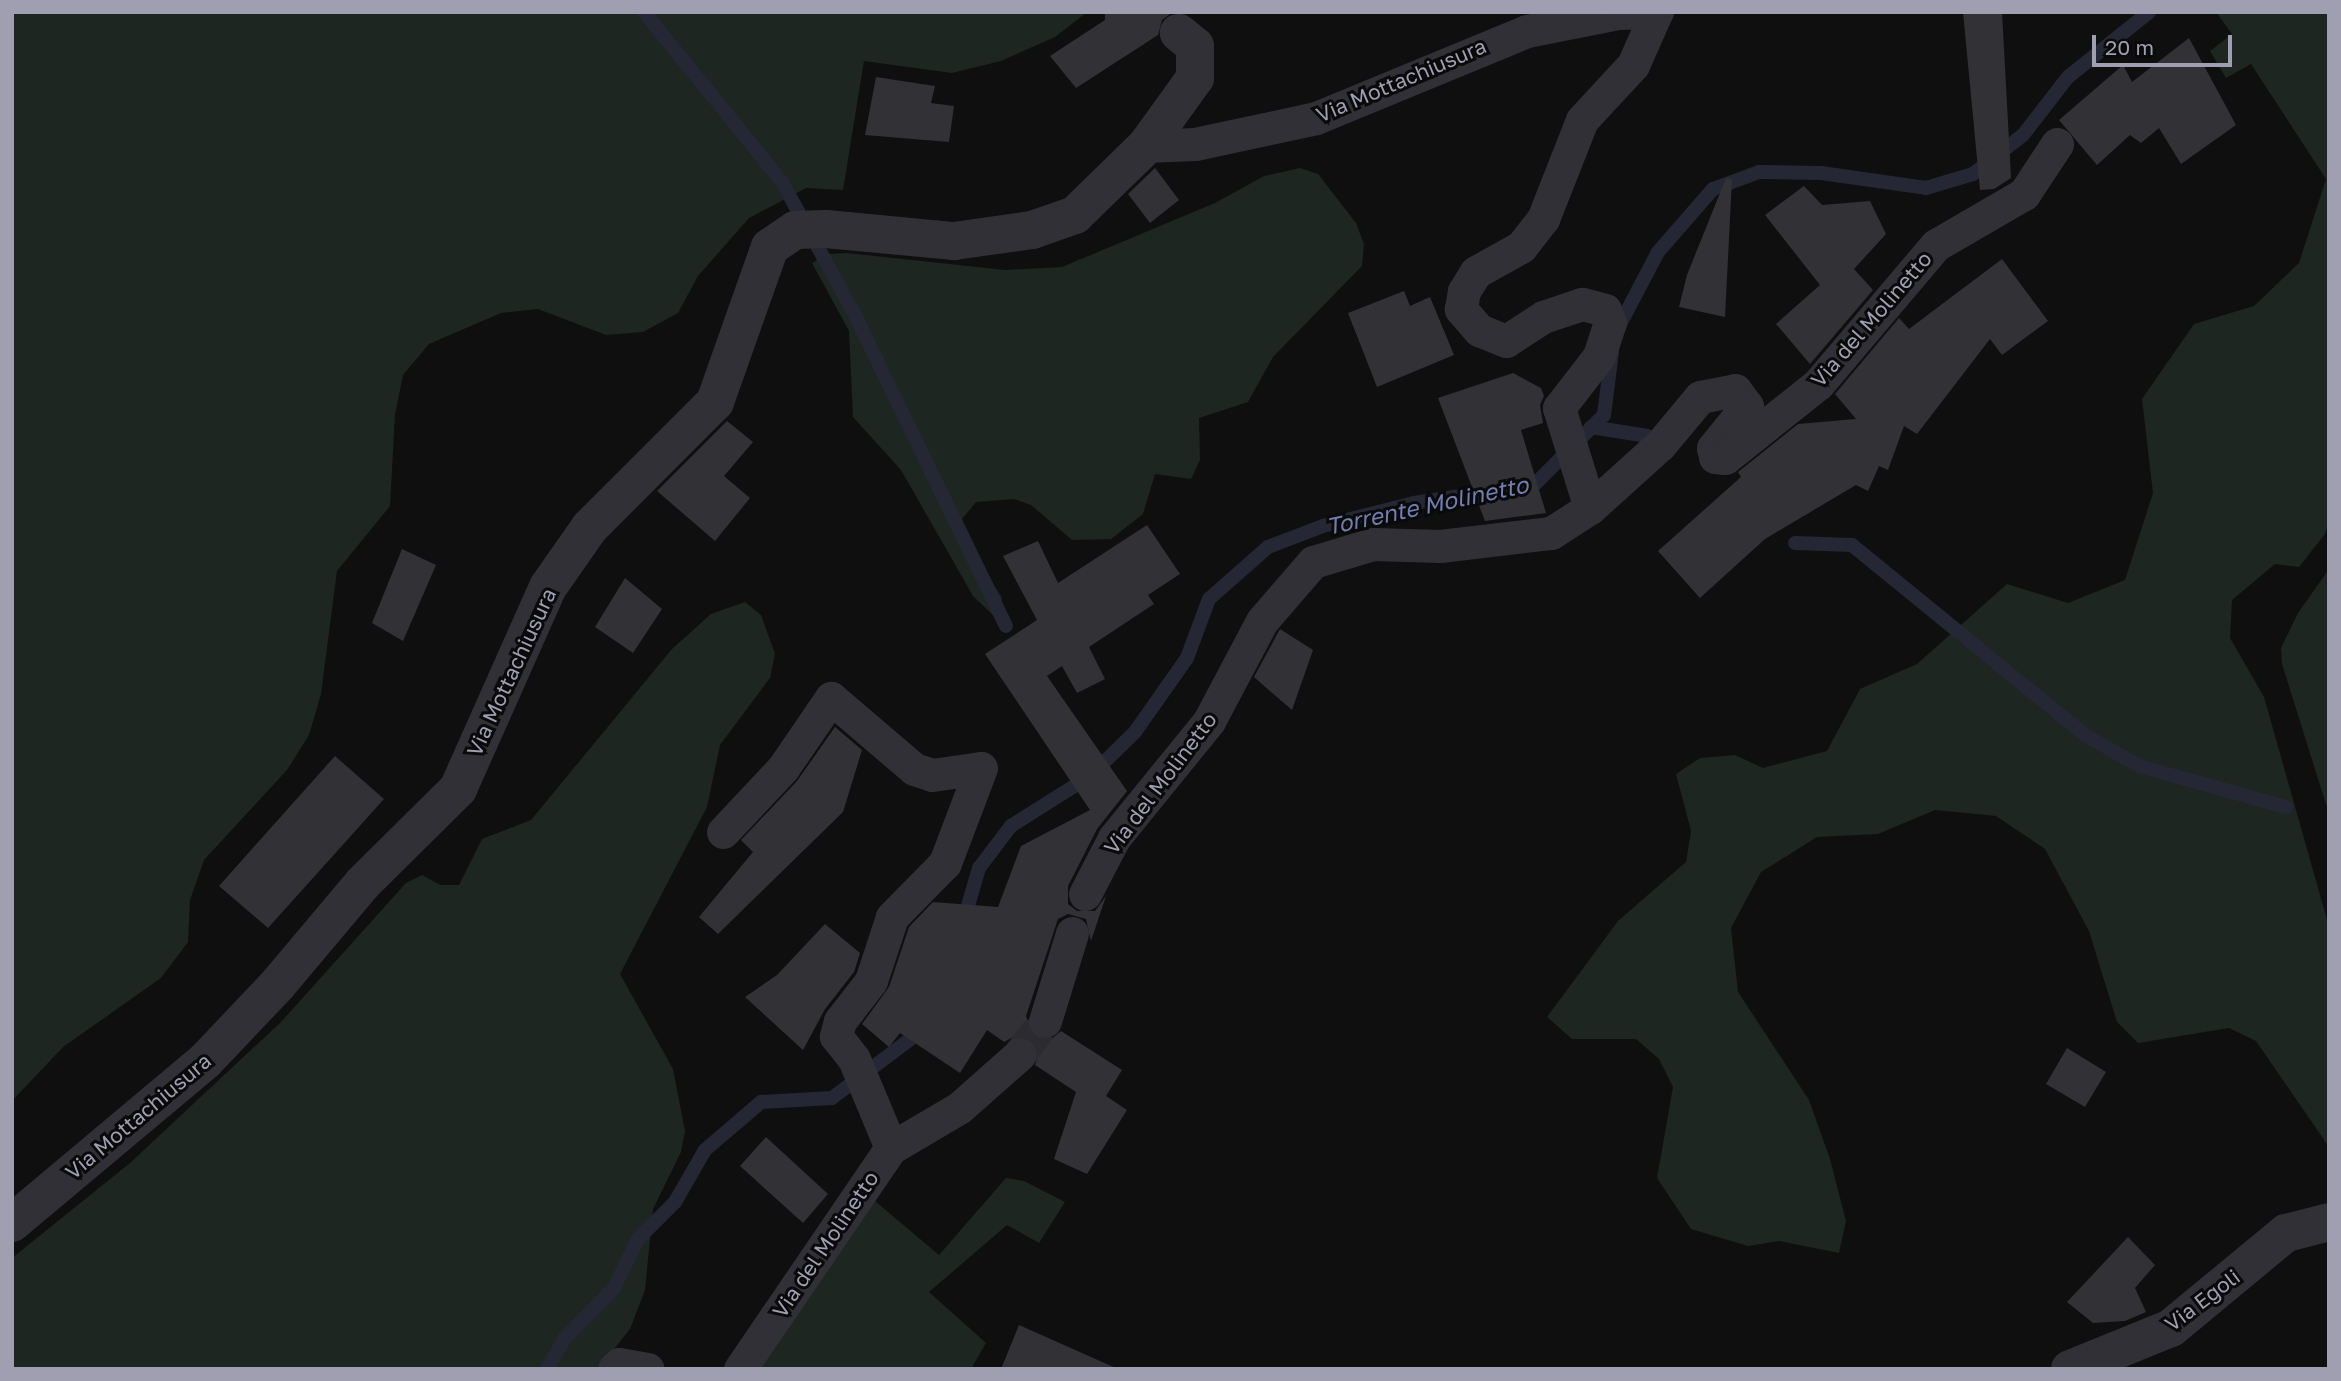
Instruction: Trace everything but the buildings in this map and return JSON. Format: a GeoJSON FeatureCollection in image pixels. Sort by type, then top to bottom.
{"type":"FeatureCollection","features":[{"type":"Feature","properties":{"kind":"street","name":"Via Mottachiusura"},"geometry":{"type":"LineString","coordinates":[[1146,146],[1195,144],[1316,118],[1527,31],[1619,13],[1656,12]]}},
{"type":"Feature","properties":{"kind":"street","name":"Via Mottachiusura"},"geometry":{"type":"LineString","coordinates":[[1590,508],[1559,408],[1599,356],[1610,323],[1605,310],[1582,304],[1543,317],[1506,341],[1469,320],[1461,309],[1464,291],[1476,272],[1521,247],[1543,219],[1582,120],[1633,65],[1641,38],[1656,12]]}},
{"type":"Feature","properties":{"kind":"street","name":"Via Mottachiusura"},"geometry":{"type":"LineString","coordinates":[[12,1223],[206,1060],[278,984],[363,883],[458,789],[548,587],[590,527],[715,402],[770,247],[795,230],[826,229],[954,241],[1057,224],[1088,205],[1146,146],[1195,78],[1195,46],[1179,33]]}},
{"type":"Feature","properties":{"kind":"street","name":"Via del Molinetto"},"geometry":{"type":"LineString","coordinates":[[1085,894],[1114,838],[1209,721],[1262,621],[1284,590],[1313,562],[1373,544],[1440,546],[1551,533],[1590,508],[1660,445],[1700,397],[1735,390],[1747,406],[1713,448],[1715,457],[1725,458],[1818,384],[1936,244],[2024,194],[2057,144]]}},
{"type":"Feature","properties":{"kind":"street"},"geometry":{"type":"LineString","coordinates":[[723,832],[783,768],[831,698],[914,769],[932,775],[981,768],[945,863],[892,917],[871,981],[840,1021],[836,1036],[853,1059],[891,1148]]}},
{"type":"Feature","properties":{"kind":"street"},"geometry":{"type":"LineString","coordinates":[[1045,1021],[1072,933]]}},
{"type":"Feature","properties":{"kind":"street","name":"Via del Molinetto"},"geometry":{"type":"LineString","coordinates":[[740,1369],[891,1148],[959,1108],[1020,1054]]}},
{"type":"Feature","properties":{"kind":"street","name":"Via Egoli"},"geometry":{"type":"LineString","coordinates":[[2070,1369],[2171,1328],[2286,1233],[2329,1222]]}},
{"type":"Feature","properties":{"kind":"street"},"geometry":{"type":"LineString","coordinates":[[614,1369],[619,1364],[649,1369]]}},
{"type":"Feature","properties":{"kind":"shaded area"},"geometry":{"type":"Polygon","coordinates":[[[12,12],[1087,12],[1055,37],[1001,61],[952,73],[864,61],[843,190],[806,188],[749,218],[698,276],[678,313],[643,332],[606,335],[538,309],[501,313],[429,344],[403,375],[395,415],[390,506],[337,571],[321,694],[309,735],[287,770],[204,860],[190,900],[188,942],[161,978],[63,1047],[12,1101],[12,12]]]}},
{"type":"Feature","properties":{"kind":"shaded area"},"geometry":{"type":"Polygon","coordinates":[[[2216,12],[2329,12],[2329,522],[2325,534],[2299,567],[2275,564],[2232,600],[2230,638],[2264,697],[2329,927],[2329,1147],[2256,1041],[2229,1028],[2138,1043],[2117,1022],[2089,931],[2045,849],[1996,816],[1935,810],[1878,834],[1817,837],[1761,872],[1731,928],[1738,992],[1809,1100],[1830,1159],[1846,1221],[1839,1253],[1779,1241],[1748,1246],[1691,1229],[1657,1178],[1673,1087],[1659,1059],[1636,1039],[1572,1039],[1547,1017],[1618,921],[1686,862],[1691,831],[1676,774],[1700,758],[1735,755],[1763,768],[1827,751],[1860,689],[1917,664],[2007,584],[2068,603],[2125,580],[2153,493],[2142,399],[2194,324],[2254,306],[2299,263],[2326,179],[2251,64],[2226,78],[2210,51],[2232,34],[2216,12]]]}},
{"type":"Feature","properties":{"kind":"shaded area"},"geometry":{"type":"Polygon","coordinates":[[[1300,168],[1318,174],[1356,223],[1364,244],[1362,266],[1273,357],[1248,402],[1199,418],[1200,460],[1191,479],[1155,474],[1143,514],[1111,539],[1072,540],[1031,505],[1014,499],[976,502],[962,519],[966,540],[1002,598],[998,620],[973,596],[901,470],[853,417],[849,331],[812,263],[828,254],[847,253],[1005,270],[1062,267],[1215,203],[1264,176],[1300,168]]]}},
{"type":"Feature","properties":{"kind":"shaded area"},"geometry":{"type":"Polygon","coordinates":[[[2329,569],[2329,814],[2282,664],[2281,648],[2298,613],[2329,569]]]}},
{"type":"Feature","properties":{"kind":"shaded area"},"geometry":{"type":"Polygon","coordinates":[[[745,602],[761,615],[775,654],[770,678],[720,745],[707,807],[620,974],[673,1069],[685,1131],[681,1152],[653,1209],[645,1290],[630,1329],[603,1363],[595,1369],[12,1369],[12,1258],[130,1163],[281,1022],[406,883],[422,875],[440,885],[459,885],[482,839],[531,820],[672,649],[711,614],[745,602]]]}},
{"type":"Feature","properties":{"kind":"shaded area"},"geometry":{"type":"Polygon","coordinates":[[[1006,1178],[1024,1181],[1065,1202],[1039,1243],[1007,1225],[929,1292],[986,1343],[971,1369],[760,1369],[797,1308],[875,1201],[939,1255],[1006,1178]]]}},
{"type":"Feature","properties":{"kind":"waterway"},"geometry":{"type":"LineString","coordinates":[[644,12],[782,182],[853,311],[1006,626]]}},
{"type":"Feature","properties":{"kind":"waterway","name":"Torrente Molinetto"},"geometry":{"type":"LineString","coordinates":[[1616,332],[1658,252],[1713,189],[1759,172],[1821,173],[1926,188],[1973,174],[2023,135],[2068,77],[2149,12]]}},
{"type":"Feature","properties":{"kind":"waterway","name":"Torrente Molinetto"},"geometry":{"type":"LineString","coordinates":[[1521,487],[1533,486],[1604,415],[1612,352]]}},
{"type":"Feature","properties":{"kind":"waterway"},"geometry":{"type":"LineString","coordinates":[[1591,427],[1647,436]]}},
{"type":"Feature","properties":{"kind":"waterway","name":"Torrente Molinetto"},"geometry":{"type":"LineString","coordinates":[[963,923],[979,868],[1011,826],[1090,776],[1135,732],[1187,658],[1209,599],[1268,547],[1323,526],[1414,503],[1494,491]]}},
{"type":"Feature","properties":{"kind":"waterway"},"geometry":{"type":"LineString","coordinates":[[1795,543],[1852,545],[2085,735],[2139,766],[2286,807]]}},
{"type":"Feature","properties":{"kind":"waterway","name":"Torrente Molinetto"},"geometry":{"type":"LineString","coordinates":[[547,1369],[564,1339],[614,1288],[638,1239],[675,1202],[705,1150],[761,1102],[832,1098],[912,1038],[920,1025]]}},
{"type":"Feature","properties":{"kind":"tunnel"},"geometry":{"type":"LineString","coordinates":[[1020,1054],[1045,1021]]}}]}
